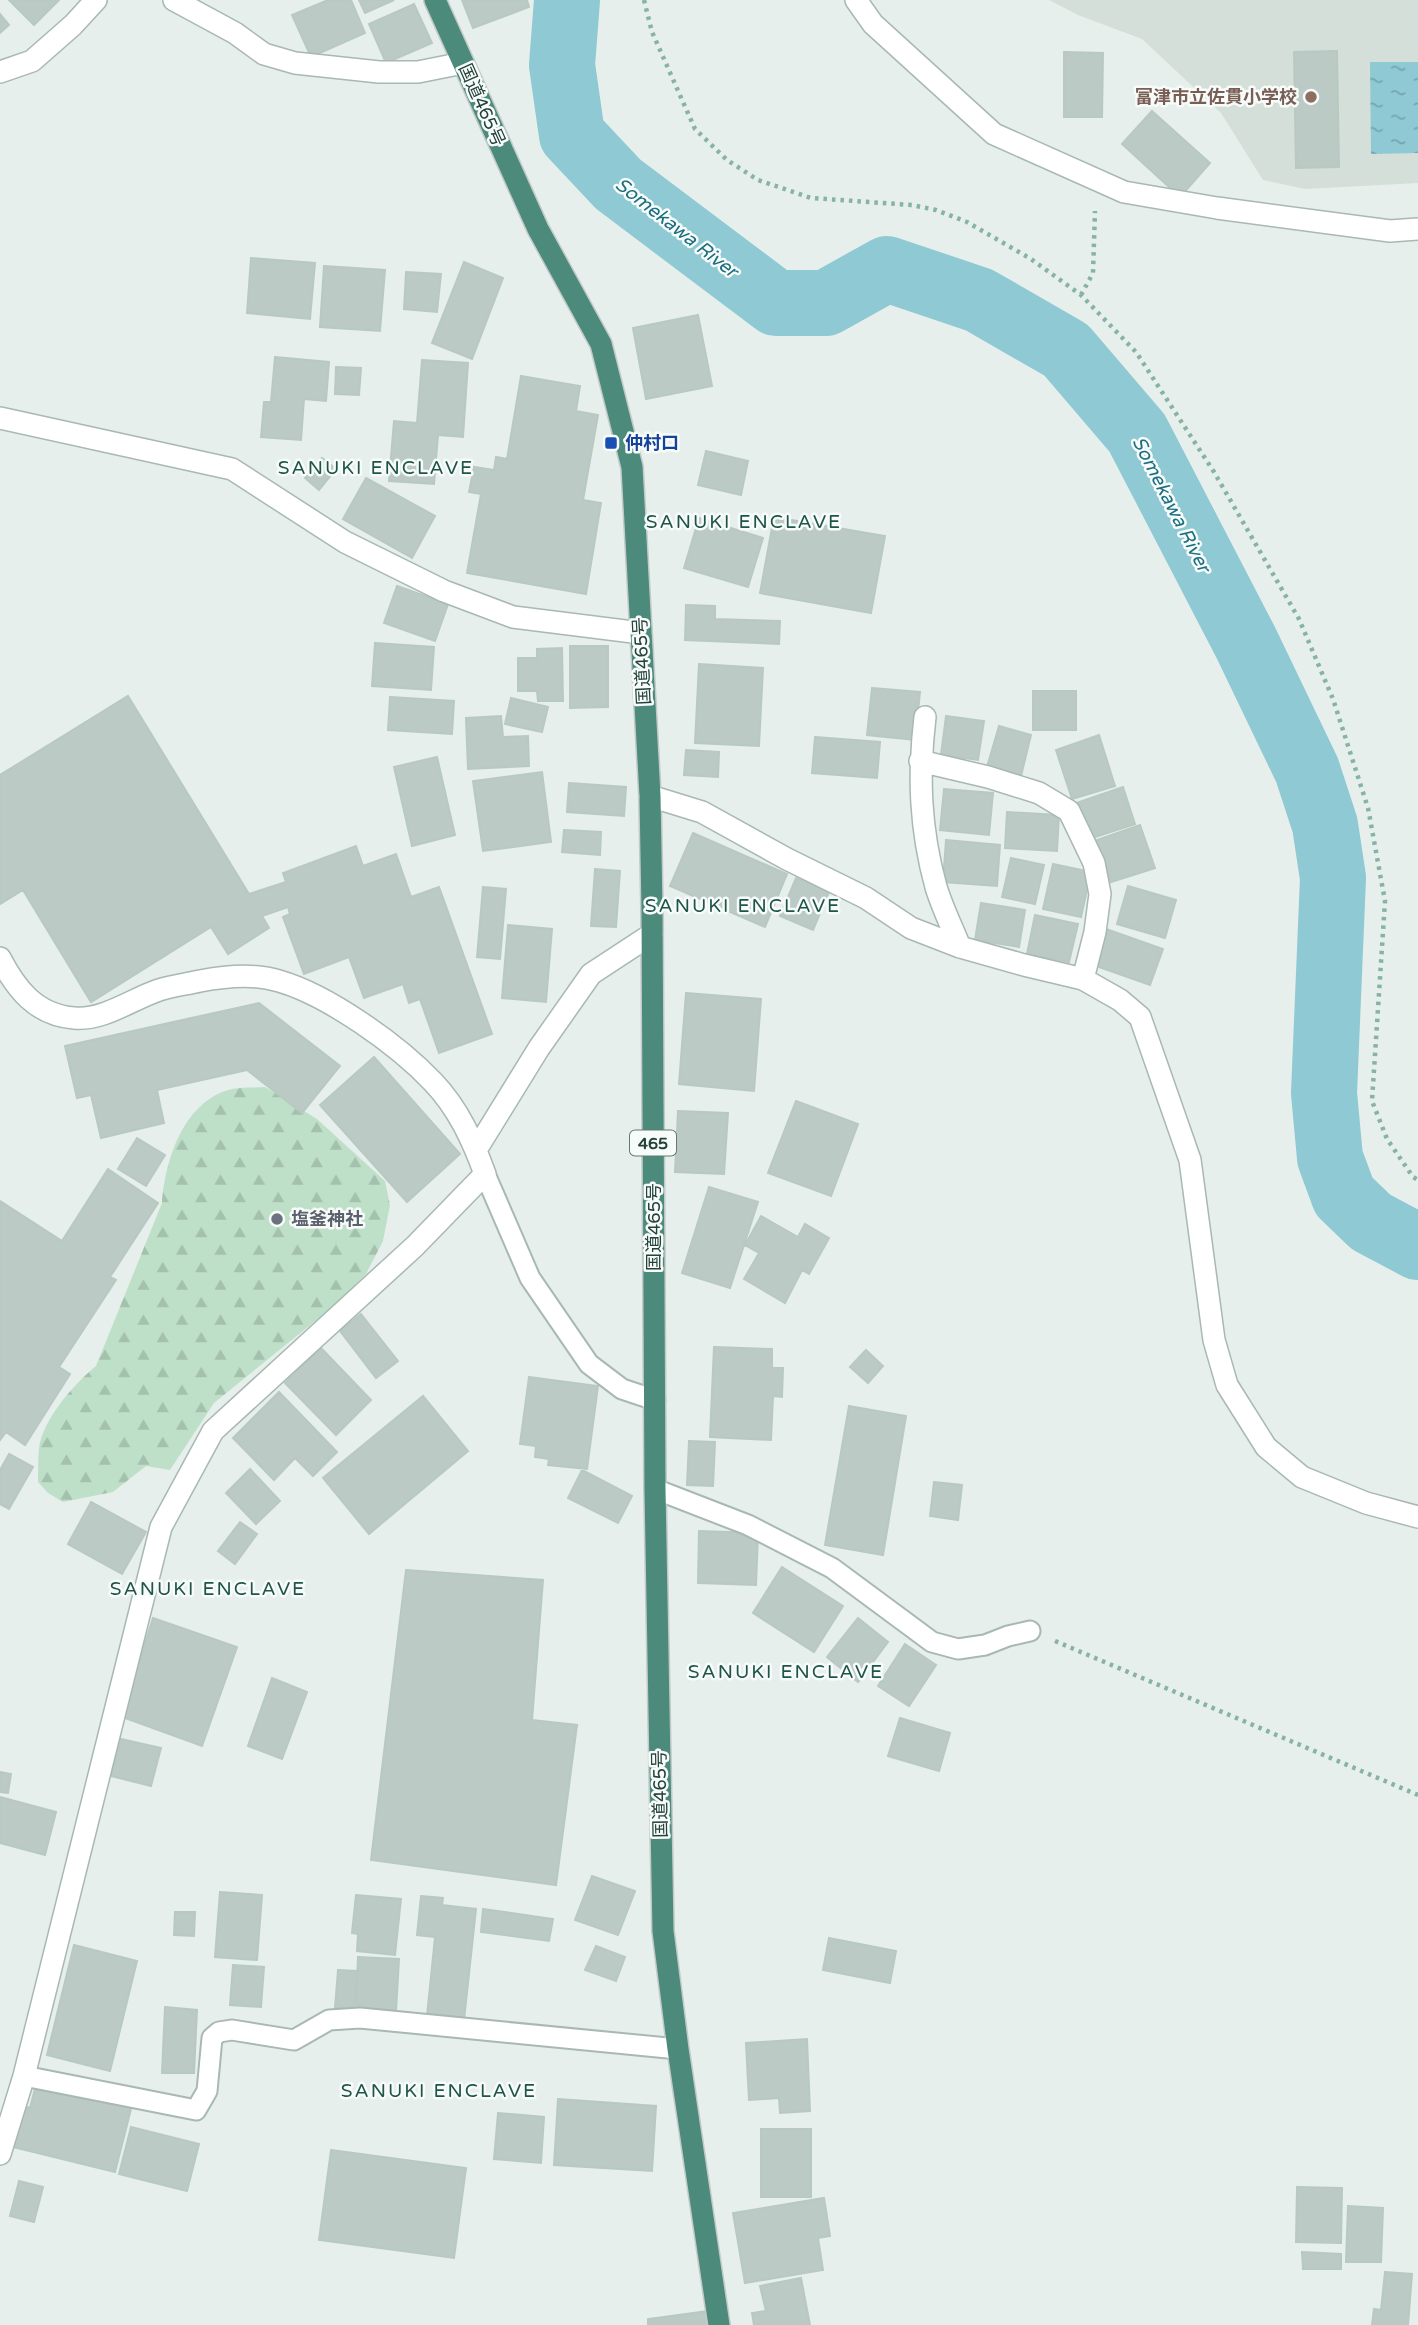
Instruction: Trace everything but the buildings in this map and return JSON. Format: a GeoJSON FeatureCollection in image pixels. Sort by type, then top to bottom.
{"type":"FeatureCollection","features":[{"type":"Feature","properties":{"kind":"highway","name":"国道465号"},"geometry":{"type":"LineString","coordinates":[[435,0],[538,229],[601,344],[632,467],[650,796],[655,1489],[663,1931],[677,2049],[719,2325]]}},
{"type":"Feature","properties":{"kind":"street"},"geometry":{"type":"LineString","coordinates":[[0,72],[32,61],[73,25],[96,0]]}},
{"type":"Feature","properties":{"kind":"street"},"geometry":{"type":"LineString","coordinates":[[174,0],[235,33],[264,54],[295,63],[339,69],[418,72],[463,63]]}},
{"type":"Feature","properties":{"kind":"street"},"geometry":{"type":"LineString","coordinates":[[856,0],[873,24],[994,134],[1124,192],[1217,208],[1390,231],[1418,229]]}},
{"type":"Feature","properties":{"kind":"street"},"geometry":{"type":"LineString","coordinates":[[0,418],[232,469],[345,542],[444,591],[513,617],[640,633]]}},
{"type":"Feature","properties":{"kind":"street"},"geometry":{"type":"LineString","coordinates":[[925,717],[920,761],[922,821],[937,888],[960,947]]}},
{"type":"Feature","properties":{"kind":"street"},"geometry":{"type":"LineString","coordinates":[[920,761],[988,777],[1039,793],[1069,811],[1094,863],[1100,894],[1095,932],[1083,979]]}},
{"type":"Feature","properties":{"kind":"street"},"geometry":{"type":"LineString","coordinates":[[650,796],[702,812],[787,859],[866,898],[911,928],[960,947],[1083,979],[1120,1000],[1140,1017],[1190,1160],[1214,1340],[1227,1385],[1266,1447],[1302,1477],[1366,1503],[1418,1517]]}},
{"type":"Feature","properties":{"kind":"street"},"geometry":{"type":"LineString","coordinates":[[477,1150],[539,1048],[591,974],[652,934]]}},
{"type":"Feature","properties":{"kind":"street"},"geometry":{"type":"LineString","coordinates":[[0,958],[6,984],[53,1013],[75,1019],[102,1014],[159,990],[234,975],[278,980],[316,996],[396,1049],[434,1083],[464,1125],[477,1150],[485,1174],[415,1246],[213,1431],[162,1527],[24,2076],[0,2154]]}},
{"type":"Feature","properties":{"kind":"lane"},"geometry":{"type":"LineString","coordinates":[[485,1174],[530,1278],[589,1364],[622,1389],[655,1400]]}},
{"type":"Feature","properties":{"kind":"lane"},"geometry":{"type":"LineString","coordinates":[[655,1489],[748,1525],[832,1568],[932,1642],[958,1649],[985,1645],[1030,1630]]}},
{"type":"Feature","properties":{"kind":"lane"},"geometry":{"type":"LineString","coordinates":[[24,2076],[196,2110],[207,2091],[212,2038],[219,2032],[232,2030],[294,2040],[329,2020],[360,2018],[677,2049]]}},
{"type":"Feature","properties":{"kind":"path"},"geometry":{"type":"LineString","coordinates":[[644,0],[652,32],[695,129],[727,160],[758,180],[811,198],[912,205],[967,222],[1031,259],[1081,295],[1136,352],[1214,472],[1299,619],[1333,699],[1368,807],[1385,901],[1373,1101],[1387,1139],[1413,1177],[1418,1180]]}},
{"type":"Feature","properties":{"kind":"path"},"geometry":{"type":"LineString","coordinates":[[1081,295],[1093,273],[1096,180]]}},
{"type":"Feature","properties":{"kind":"path"},"geometry":{"type":"LineString","coordinates":[[1030,1630],[1418,1795]]}},
{"type":"Feature","properties":{"kind":"shaded area","name":"富津市立佐貫小学校"},"geometry":{"type":"Polygon","coordinates":[[[1049,0],[1418,0],[1418,183],[1305,189],[1263,180],[1221,113],[1142,39],[1078,15],[1049,0]]]}},
{"type":"Feature","properties":{"kind":"green space"},"geometry":{"type":"Polygon","coordinates":[[[265,1087],[317,1119],[385,1181],[390,1205],[383,1241],[366,1274],[335,1305],[214,1403],[170,1470],[146,1466],[113,1492],[63,1502],[48,1493],[38,1482],[42,1437],[46,1425],[61,1403],[96,1366],[162,1203],[167,1169],[180,1134],[201,1105],[215,1095],[232,1089],[265,1087]]]}},
{"type":"Feature","properties":{"kind":"water"},"geometry":{"type":"Polygon","coordinates":[[[1370,62],[1418,62],[1418,153],[1371,154],[1370,62]]]}},
{"type":"Feature","properties":{"kind":"waterway","name":"Somekawa River"},"geometry":{"type":"LineString","coordinates":[[567,0],[562,65],[572,135],[618,184],[776,303],[826,303],[887,269],[979,300],[1066,350],[1137,433],[1246,643],[1307,770],[1325,825],[1333,878],[1324,1093],[1330,1158],[1344,1196],[1371,1222],[1418,1247]]}},
{"type":"Feature","properties":{"kind":"place","name":"富津市立佐貫小学校"},"geometry":{"type":"Point","coordinates":[1311,97]}},
{"type":"Feature","properties":{"kind":"place","name":"仲村口"},"geometry":{"type":"Point","coordinates":[611,443]}},
{"type":"Feature","properties":{"kind":"place","name":"塩釜神社"},"geometry":{"type":"Point","coordinates":[277,1219]}},
{"type":"Feature","properties":{"kind":"district","name":"SANUKI ENCLAVE"},"geometry":{"type":"Point","coordinates":[376,467]}},
{"type":"Feature","properties":{"kind":"district","name":"SANUKI ENCLAVE"},"geometry":{"type":"Point","coordinates":[744,521]}},
{"type":"Feature","properties":{"kind":"district","name":"SANUKI ENCLAVE"},"geometry":{"type":"Point","coordinates":[743,905]}},
{"type":"Feature","properties":{"kind":"district","name":"SANUKI ENCLAVE"},"geometry":{"type":"Point","coordinates":[208,1588]}},
{"type":"Feature","properties":{"kind":"district","name":"SANUKI ENCLAVE"},"geometry":{"type":"Point","coordinates":[786,1671]}},
{"type":"Feature","properties":{"kind":"district","name":"SANUKI ENCLAVE"},"geometry":{"type":"Point","coordinates":[439,2090]}}]}
